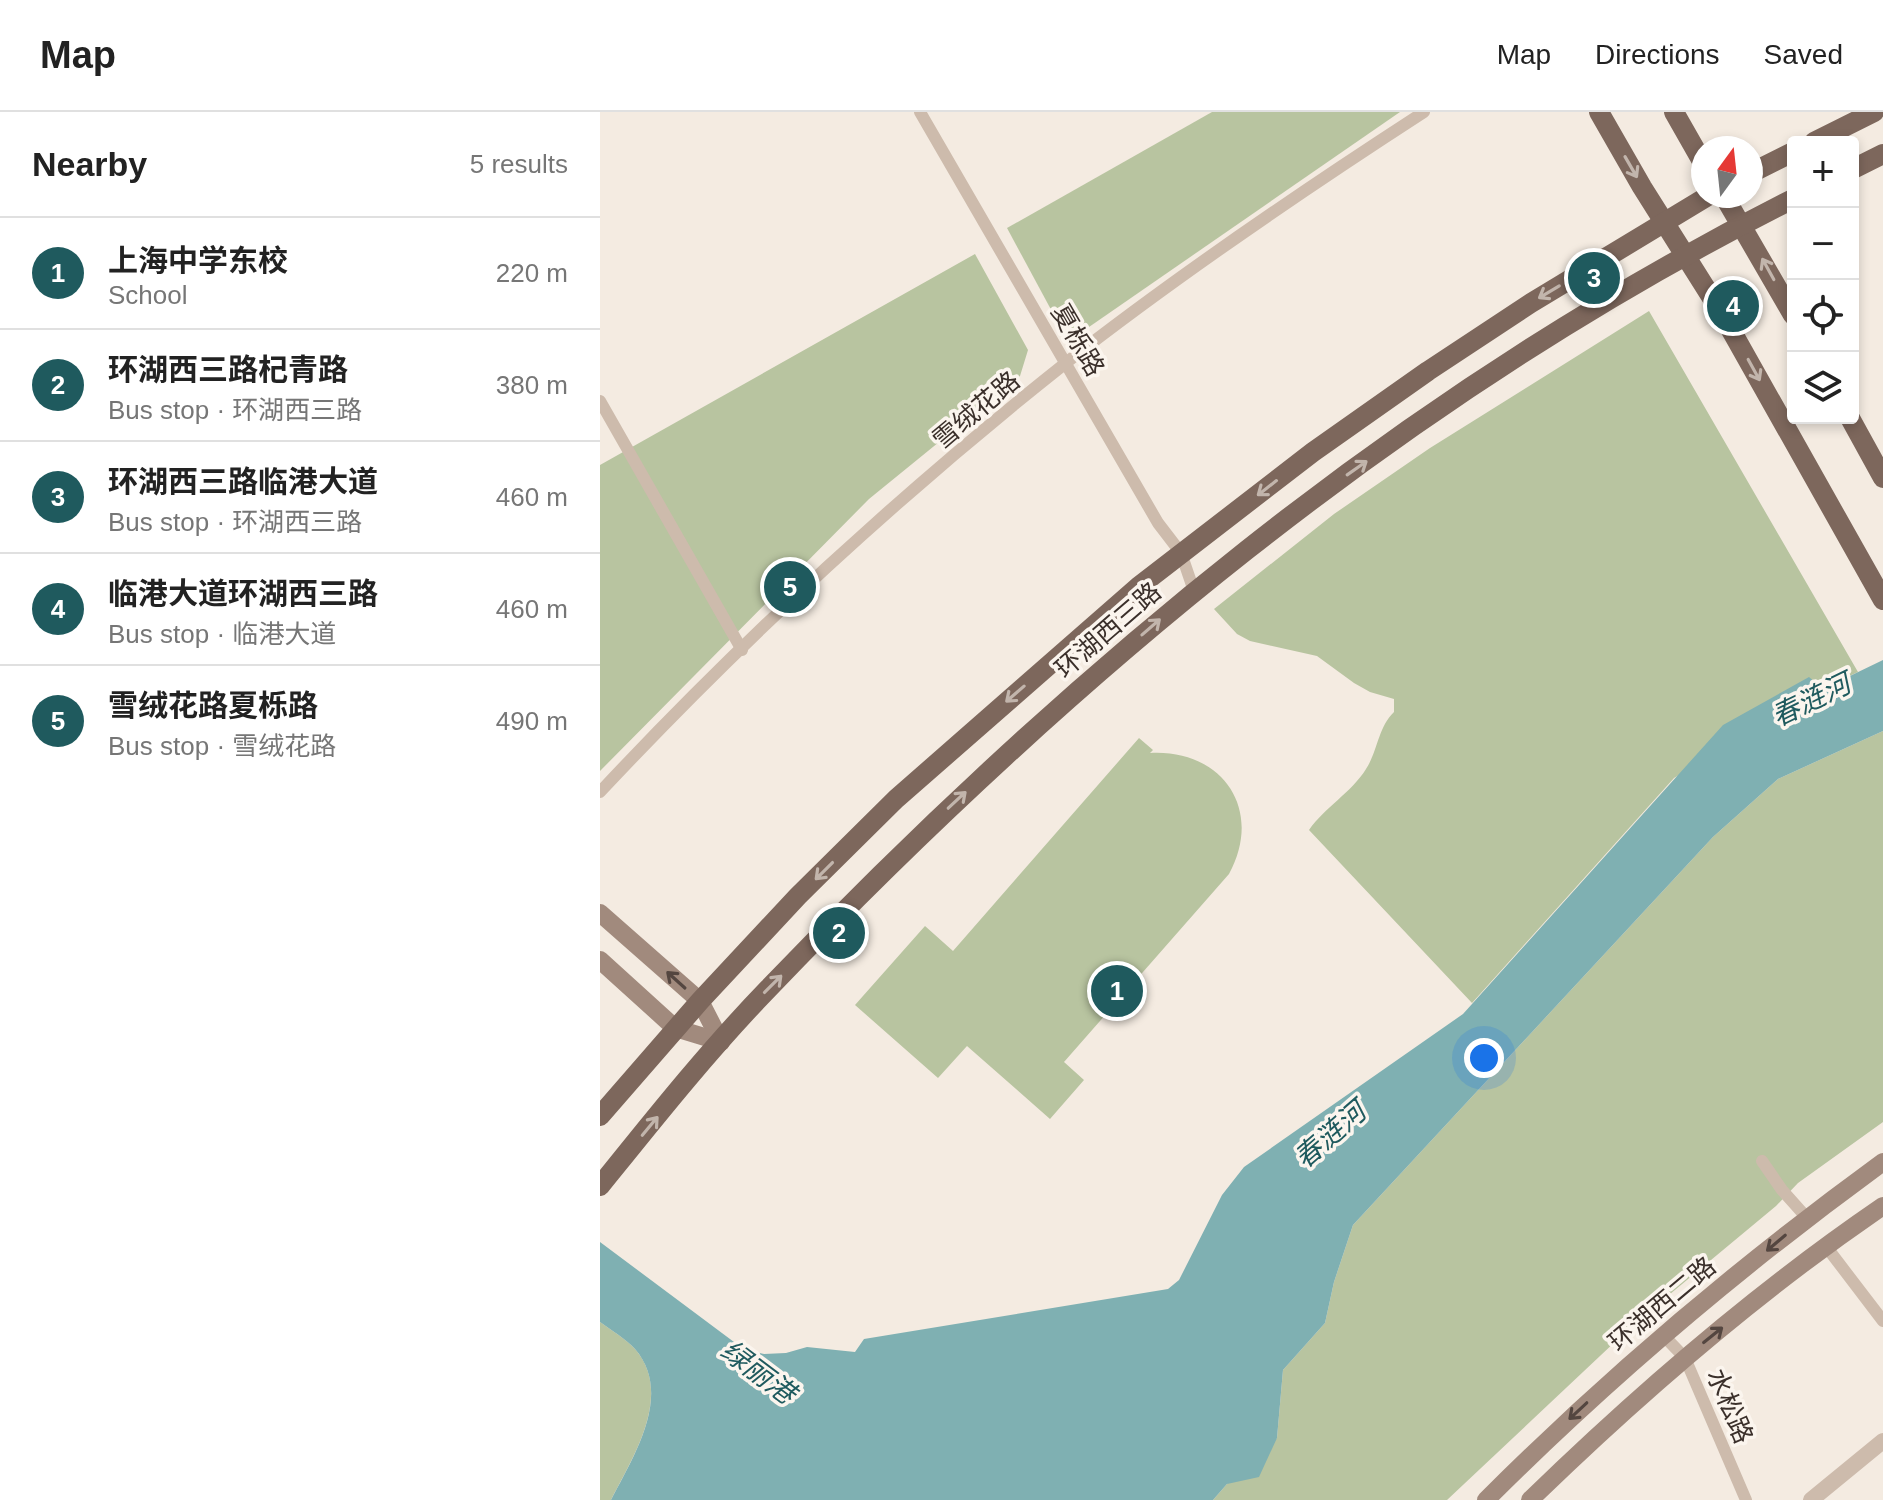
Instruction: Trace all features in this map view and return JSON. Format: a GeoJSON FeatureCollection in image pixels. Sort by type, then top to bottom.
{"type":"FeatureCollection","features":[{"type":"Feature","properties":{"kind":"main road"},"geometry":{"type":"LineString","coordinates":[[1599,112],[1722,314],[1883,600]]}},
{"type":"Feature","properties":{"kind":"main road"},"geometry":{"type":"LineString","coordinates":[[1674,112],[1691,142]]}},
{"type":"Feature","properties":{"kind":"main road"},"geometry":{"type":"LineString","coordinates":[[1826,136],[1874,112]]}},
{"type":"Feature","properties":{"kind":"main road"},"geometry":{"type":"LineString","coordinates":[[1859,166],[1883,154]]}},
{"type":"Feature","properties":{"kind":"main road"},"geometry":{"type":"LineString","coordinates":[[1763,167],[1787,155]]}},
{"type":"Feature","properties":{"kind":"main road","name":"环湖西三路"},"geometry":{"type":"LineString","coordinates":[[600,1186],[766,990],[1031,730],[1194,591],[1332,485],[1608,298],[1787,202]]}},
{"type":"Feature","properties":{"kind":"main road","name":"环湖西三路"},"geometry":{"type":"LineString","coordinates":[[600,1116],[675,1028],[798,896],[896,799],[1181,553],[1313,452],[1428,371],[1531,303],[1691,206]]}},
{"type":"Feature","properties":{"kind":"main road"},"geometry":{"type":"LineString","coordinates":[[1732,208],[1787,304]]}},
{"type":"Feature","properties":{"kind":"main road"},"geometry":{"type":"LineString","coordinates":[[1853,424],[1883,478]]}},
{"type":"Feature","properties":{"kind":"main road"},"geometry":{"type":"LineString","coordinates":[[600,913],[700,1001],[721,1042]]}},
{"type":"Feature","properties":{"kind":"main road"},"geometry":{"type":"LineString","coordinates":[[600,960],[675,1028],[721,1042]]}},
{"type":"Feature","properties":{"kind":"main road","name":"环湖西二路"},"geometry":{"type":"LineString","coordinates":[[1486,1500],[1664,1336],[1807,1218],[1883,1162]]}},
{"type":"Feature","properties":{"kind":"main road"},"geometry":{"type":"LineString","coordinates":[[1530,1500],[1685,1358],[1825,1245],[1883,1206]]}},
{"type":"Feature","properties":{"kind":"street","name":"夏栎路"},"geometry":{"type":"LineString","coordinates":[[920,112],[1158,523],[1181,553],[1194,591]]}},
{"type":"Feature","properties":{"kind":"street","name":"雪绒花路"},"geometry":{"type":"LineString","coordinates":[[600,792],[662,726],[883,517],[1066,363],[1218,251],[1424,112]]}},
{"type":"Feature","properties":{"kind":"street"},"geometry":{"type":"LineString","coordinates":[[600,401],[742,650]]}},
{"type":"Feature","properties":{"kind":"street"},"geometry":{"type":"LineString","coordinates":[[1762,1161],[1807,1218]]}},
{"type":"Feature","properties":{"kind":"street"},"geometry":{"type":"LineString","coordinates":[[1825,1245],[1883,1321]]}},
{"type":"Feature","properties":{"kind":"street","name":"水松路"},"geometry":{"type":"LineString","coordinates":[[1664,1336],[1685,1358],[1746,1500]]}},
{"type":"Feature","properties":{"kind":"street"},"geometry":{"type":"LineString","coordinates":[[1811,1500],[1883,1441]]}},
{"type":"Feature","properties":{"kind":"green space"},"geometry":{"type":"Polygon","coordinates":[[[1212,112],[1400,112],[1089,327],[1071,334],[1055,317],[1007,228],[1212,112]]]}},
{"type":"Feature","properties":{"kind":"green space"},"geometry":{"type":"Polygon","coordinates":[[[975,254],[1028,350],[1020,376],[869,499],[600,771],[600,465],[975,254]]]}},
{"type":"Feature","properties":{"kind":"green space"},"geometry":{"type":"Polygon","coordinates":[[[1649,311],[1858,672],[1822,689],[1674,778],[1472,1003],[1309,830],[1366,769],[1394,712],[1394,699],[1370,692],[1317,656],[1250,641],[1237,634],[1214,609],[1334,514],[1430,448],[1649,311]]]}},
{"type":"Feature","properties":{"kind":"green space"},"geometry":{"type":"Polygon","coordinates":[[[1883,731],[1883,1122],[1798,1183],[1776,1206],[1634,1324],[1447,1500],[1213,1500],[1277,1438],[1283,1370],[1325,1323],[1334,1282],[1353,1225],[1713,837],[1778,779],[1883,731]]]}},
{"type":"Feature","properties":{"kind":"green space"},"geometry":{"type":"Polygon","coordinates":[[[1139,738],[1153,750],[1150,753],[1176,754],[1198,761],[1216,773],[1230,788],[1239,807],[1242,828],[1239,850],[1229,874],[1064,1062],[1084,1080],[1050,1119],[967,1046],[938,1078],[855,1005],[925,926],[953,951],[1139,738]]]}},
{"type":"Feature","properties":{"kind":"green space"},"geometry":{"type":"Polygon","coordinates":[[[600,1322],[635,1349],[646,1367],[651,1386],[646,1425],[639,1445],[611,1500],[600,1500],[600,1322]]]}},
{"type":"Feature","properties":{"kind":"water"},"geometry":{"type":"Polygon","coordinates":[[[1883,660],[1883,731],[1778,779],[1713,837],[1353,1225],[1334,1282],[1325,1323],[1283,1370],[1277,1438],[1259,1477],[1227,1484],[1213,1500],[611,1500],[639,1445],[646,1425],[651,1386],[646,1367],[635,1349],[600,1322],[600,1242],[734,1342],[764,1354],[786,1353],[807,1347],[855,1352],[864,1339],[1168,1289],[1179,1280],[1222,1195],[1244,1167],[1463,1014],[1723,725],[1809,677],[1823,689],[1883,660]]]}},
{"type":"Feature","properties":{"kind":"place","name":"环湖西三路临港大道"},"geometry":{"type":"Point","coordinates":[1594,278]}},
{"type":"Feature","properties":{"kind":"place","name":"临港大道环湖西三路"},"geometry":{"type":"Point","coordinates":[1733,306]}},
{"type":"Feature","properties":{"kind":"place","name":"雪绒花路夏栎路"},"geometry":{"type":"Point","coordinates":[790,587]}},
{"type":"Feature","properties":{"kind":"place","name":"环湖西三路杞青路"},"geometry":{"type":"Point","coordinates":[839,933]}},
{"type":"Feature","properties":{"kind":"place","name":"上海中学东校"},"geometry":{"type":"Point","coordinates":[1117,991]}},
{"type":"Feature","properties":{"kind":"water label","name":"春涟河"},"geometry":{"type":"Point","coordinates":[1811,700]}},
{"type":"Feature","properties":{"kind":"water label","name":"春涟河"},"geometry":{"type":"Point","coordinates":[1330,1135]}},
{"type":"Feature","properties":{"kind":"water label","name":"绿丽港"},"geometry":{"type":"Point","coordinates":[758,1372]}}]}
